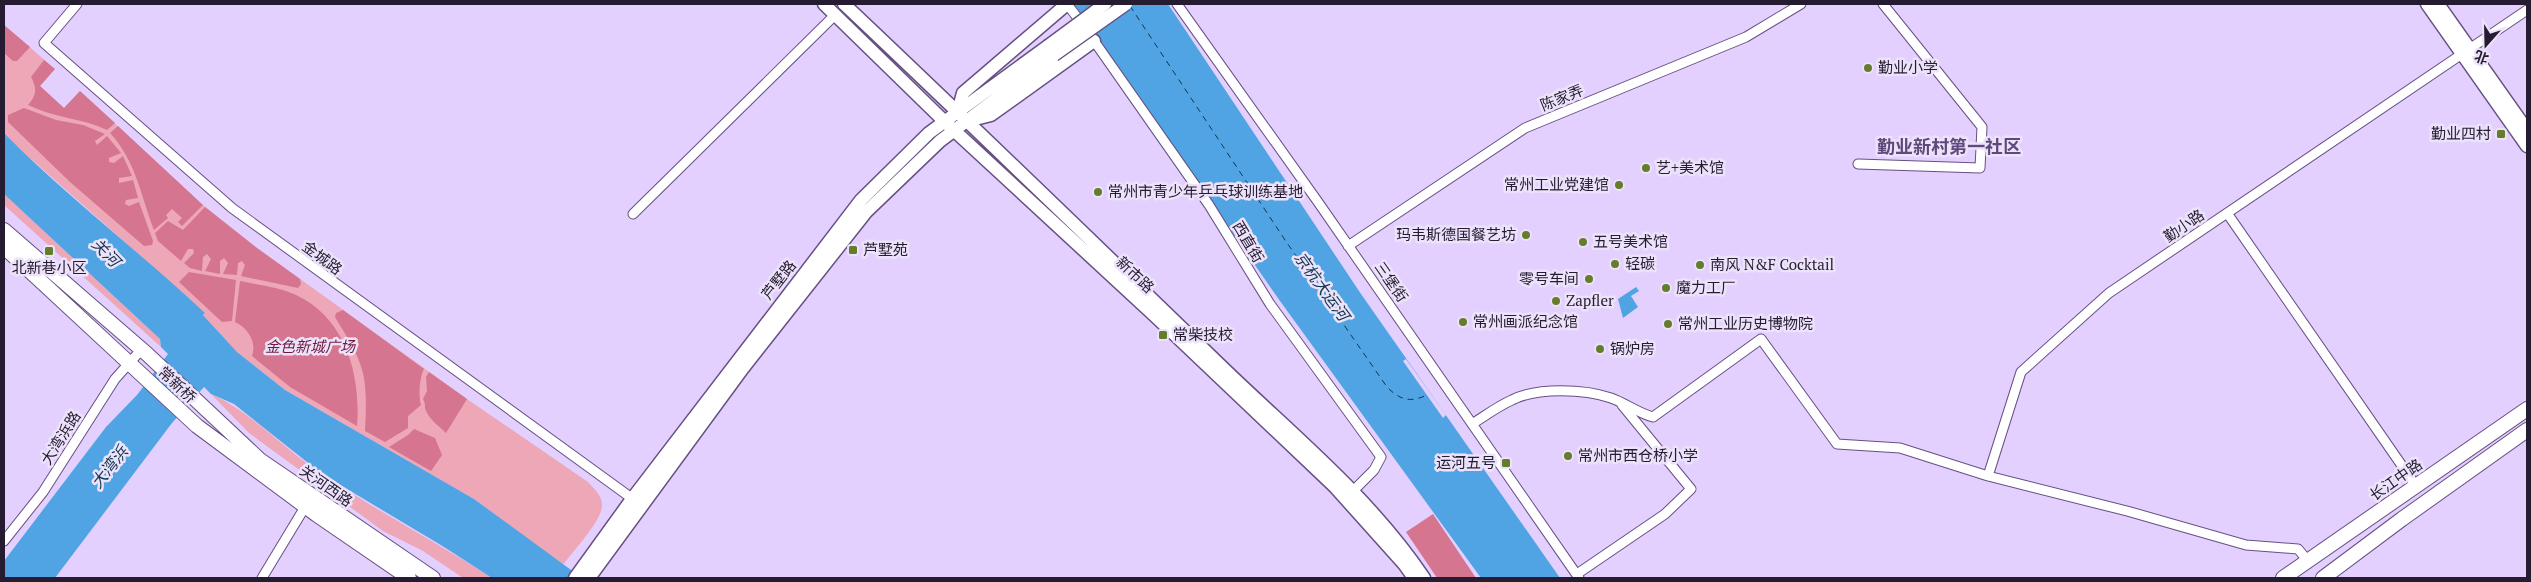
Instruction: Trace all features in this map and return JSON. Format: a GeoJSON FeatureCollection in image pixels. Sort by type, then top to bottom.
{"type":"FeatureCollection","features":[{"type":"Feature","properties":{"kind":"main road"},"geometry":{"type":"LineString","coordinates":[[4,230],[144,352]]}},
{"type":"Feature","properties":{"kind":"main road"},"geometry":{"type":"LineString","coordinates":[[4,247],[133,366]]}},
{"type":"Feature","properties":{"kind":"main road","name":"常新桥"},"geometry":{"type":"LineString","coordinates":[[144,352],[208,412]]}},
{"type":"Feature","properties":{"kind":"main road","name":"常新桥"},"geometry":{"type":"LineString","coordinates":[[133,366],[197,426]]}},
{"type":"Feature","properties":{"kind":"main road","name":"长江中路"},"geometry":{"type":"LineString","coordinates":[[2283,578],[2527,409]]}},
{"type":"Feature","properties":{"kind":"main road","name":"关河西路"},"geometry":{"type":"LineString","coordinates":[[208,412],[260,460],[433,578]]}},
{"type":"Feature","properties":{"kind":"main road","name":"关河西路"},"geometry":{"type":"LineString","coordinates":[[197,426],[305,507],[410,578]]}},
{"type":"Feature","properties":{"kind":"main road"},"geometry":{"type":"LineString","coordinates":[[2325,577],[2402,519],[2527,430]]}},
{"type":"Feature","properties":{"kind":"street","name":"金城路"},"geometry":{"type":"LineString","coordinates":[[77,4],[44,43],[232,208],[637,502]]}},
{"type":"Feature","properties":{"kind":"street","name":"新市路"},"geometry":{"type":"LineString","coordinates":[[824,4],[950,126],[1154,315],[1335,487],[1404,564],[1414,578]]}},
{"type":"Feature","properties":{"kind":"street","name":"新市路"},"geometry":{"type":"LineString","coordinates":[[844,4],[1245,390],[1325,461],[1411,559],[1424,578]]}},
{"type":"Feature","properties":{"kind":"street"},"geometry":{"type":"LineString","coordinates":[[1067,4],[963,93],[963,117],[991,115],[1094,41]]}},
{"type":"Feature","properties":{"kind":"street","name":"西直街"},"geometry":{"type":"LineString","coordinates":[[1067,4],[1209,205],[1270,304],[1382,457],[1374,470],[1353,491]]}},
{"type":"Feature","properties":{"kind":"street"},"geometry":{"type":"LineString","coordinates":[[1051,51],[1105,4]]}},
{"type":"Feature","properties":{"kind":"street"},"geometry":{"type":"LineString","coordinates":[[1051,51],[1126,4]]}},
{"type":"Feature","properties":{"kind":"street","name":"三堡街"},"geometry":{"type":"LineString","coordinates":[[1177,4],[1578,576]]}},
{"type":"Feature","properties":{"kind":"street","name":"陈家弄"},"geometry":{"type":"LineString","coordinates":[[1348,246],[1525,128],[1746,37],[1801,4]]}},
{"type":"Feature","properties":{"kind":"street"},"geometry":{"type":"LineString","coordinates":[[1858,164],[1980,168],[1982,127],[1883,4]]}},
{"type":"Feature","properties":{"kind":"street"},"geometry":{"type":"LineString","coordinates":[[2427,4],[2527,130]]}},
{"type":"Feature","properties":{"kind":"street"},"geometry":{"type":"LineString","coordinates":[[2438,4],[2527,146]]}},
{"type":"Feature","properties":{"kind":"street","name":"勤小路"},"geometry":{"type":"LineString","coordinates":[[1988,476],[2022,372],[2109,293],[2527,10]]}},
{"type":"Feature","properties":{"kind":"street"},"geometry":{"type":"LineString","coordinates":[[633,214],[835,15]]}},
{"type":"Feature","properties":{"kind":"street","name":"芦墅路"},"geometry":{"type":"LineString","coordinates":[[581,577],[861,200],[929,133],[950,126],[1051,51]]}},
{"type":"Feature","properties":{"kind":"street"},"geometry":{"type":"LineString","coordinates":[[2227,213],[2416,486]]}},
{"type":"Feature","properties":{"kind":"street"},"geometry":{"type":"LineString","coordinates":[[1472,424],[1513,399],[1536,392],[1576,392],[1610,398],[1653,417],[1660,414],[1761,339],[1837,444],[1900,448],[1988,476],[2246,544],[2298,549],[2308,562]]}},
{"type":"Feature","properties":{"kind":"street","name":"大湾浜路"},"geometry":{"type":"LineString","coordinates":[[4,541],[43,492],[115,379],[133,366],[144,352]]}},
{"type":"Feature","properties":{"kind":"street"},"geometry":{"type":"LineString","coordinates":[[1578,576],[1664,514],[1691,489],[1620,403]]}},
{"type":"Feature","properties":{"kind":"street"},"geometry":{"type":"LineString","coordinates":[[262,578],[305,507]]}},
{"type":"Feature","properties":{"kind":"green space","name":"金色新城广场"},"geometry":{"type":"Polygon","coordinates":[[[4,25],[55,69],[40,86],[64,108],[80,91],[198,201],[257,248],[467,399],[588,482],[601,498],[601,512],[586,536],[563,565],[474,499],[285,390],[237,352],[203,315],[205,313],[13,143],[4,133],[4,25]]]}},
{"type":"Feature","properties":{"kind":"green space"},"geometry":{"type":"Polygon","coordinates":[[[4,25],[30,47],[17,61],[13,61],[4,53],[4,25]]]}},
{"type":"Feature","properties":{"kind":"green space"},"geometry":{"type":"Polygon","coordinates":[[[44,60],[55,69],[40,86],[64,108],[80,91],[115,123],[107,130],[48,113],[28,105],[35,91],[31,77],[44,60]]]}},
{"type":"Feature","properties":{"kind":"green space"},"geometry":{"type":"Polygon","coordinates":[[[24,108],[56,120],[83,125],[105,134],[95,141],[97,145],[107,136],[121,153],[109,158],[109,162],[114,163],[123,156],[132,176],[119,178],[119,183],[133,180],[138,198],[126,200],[125,204],[129,206],[139,202],[153,241],[152,245],[144,246],[70,182],[8,122],[8,115],[24,108]]]}},
{"type":"Feature","properties":{"kind":"green space"},"geometry":{"type":"Polygon","coordinates":[[[118,126],[203,205],[182,226],[178,222],[182,218],[172,209],[166,215],[168,218],[154,230],[132,167],[119,144],[110,133],[118,126]]]}},
{"type":"Feature","properties":{"kind":"green space"},"geometry":{"type":"Polygon","coordinates":[[[4,194],[160,339],[161,347],[4,205],[4,194]]]}},
{"type":"Feature","properties":{"kind":"green space"},"geometry":{"type":"Polygon","coordinates":[[[205,207],[300,279],[301,284],[298,288],[241,276],[245,265],[242,261],[238,263],[237,275],[223,274],[228,263],[224,258],[220,261],[220,274],[205,271],[211,259],[207,254],[203,257],[202,271],[190,268],[184,263],[194,253],[193,249],[188,249],[181,261],[158,241],[155,233],[168,221],[183,230],[205,207]]]}},
{"type":"Feature","properties":{"kind":"green space"},"geometry":{"type":"Polygon","coordinates":[[[189,272],[236,280],[232,321],[222,322],[179,282],[189,272]]]}},
{"type":"Feature","properties":{"kind":"green space"},"geometry":{"type":"Polygon","coordinates":[[[240,281],[289,292],[313,305],[327,318],[347,350],[353,369],[358,407],[357,426],[290,387],[252,356],[253,346],[250,336],[244,328],[235,322],[240,281]]]}},
{"type":"Feature","properties":{"kind":"green space"},"geometry":{"type":"Polygon","coordinates":[[[343,310],[424,369],[420,386],[421,405],[408,416],[408,428],[385,442],[365,431],[366,394],[363,373],[355,351],[335,317],[336,313],[343,310]]]}},
{"type":"Feature","properties":{"kind":"green space"},"geometry":{"type":"Polygon","coordinates":[[[429,372],[467,399],[446,433],[425,409],[423,399],[427,391],[426,377],[429,372]]]}},
{"type":"Feature","properties":{"kind":"green space"},"geometry":{"type":"Polygon","coordinates":[[[211,394],[255,421],[322,474],[492,578],[463,578],[423,551],[383,531],[249,433],[211,394]]]}},
{"type":"Feature","properties":{"kind":"green space"},"geometry":{"type":"Polygon","coordinates":[[[414,429],[435,438],[442,455],[431,471],[389,447],[414,429]]]}},
{"type":"Feature","properties":{"kind":"green space"},"geometry":{"type":"Polygon","coordinates":[[[1433,514],[1476,578],[1437,578],[1406,532],[1433,514]]]}},
{"type":"Feature","properties":{"kind":"water","name":"京杭大运河"},"geometry":{"type":"Polygon","coordinates":[[[1073,4],[1168,4],[1361,294],[1560,578],[1481,578],[1280,301],[1073,4]]]}},
{"type":"Feature","properties":{"kind":"water"},"geometry":{"type":"Polygon","coordinates":[[[4,133],[53,180],[205,313],[203,315],[237,352],[285,390],[474,499],[582,578],[492,578],[322,474],[234,404],[211,394],[204,387],[172,423],[55,578],[4,578],[4,561],[106,427],[137,395],[168,354],[161,347],[160,339],[4,194],[4,133]]]}},
{"type":"Feature","properties":{"kind":"water"},"geometry":{"type":"Polygon","coordinates":[[[1636,287],[1639,291],[1631,296],[1638,307],[1623,318],[1618,299],[1636,287]]]}},
{"type":"Feature","properties":{"kind":"pier"},"geometry":{"type":"Polygon","coordinates":[[[1406,359],[1446,415],[1443,418],[1403,361],[1406,359]]]}},
{"type":"Feature","properties":{"kind":"ferry route"},"geometry":{"type":"LineString","coordinates":[[1130,6],[1285,240],[1387,387],[1396,395],[1406,399],[1415,399],[1427,395]]}},
{"type":"Feature","properties":{"kind":"place","name":"勤业小学"},"geometry":{"type":"Point","coordinates":[1868,68]}},
{"type":"Feature","properties":{"kind":"place","name":"勤业四村"},"geometry":{"type":"Point","coordinates":[2501,134]}},
{"type":"Feature","properties":{"kind":"place","name":"艺+美术馆"},"geometry":{"type":"Point","coordinates":[1646,168]}},
{"type":"Feature","properties":{"kind":"place","name":"常州工业党建馆"},"geometry":{"type":"Point","coordinates":[1619,185]}},
{"type":"Feature","properties":{"kind":"place","name":"常州市青少年乒乓球训练基地"},"geometry":{"type":"Point","coordinates":[1098,192]}},
{"type":"Feature","properties":{"kind":"place","name":"玛韦斯德国餐艺坊"},"geometry":{"type":"Point","coordinates":[1526,235]}},
{"type":"Feature","properties":{"kind":"place","name":"五号美术馆"},"geometry":{"type":"Point","coordinates":[1583,242]}},
{"type":"Feature","properties":{"kind":"place","name":"芦墅苑"},"geometry":{"type":"Point","coordinates":[853,250]}},
{"type":"Feature","properties":{"kind":"place","name":"北新巷小区"},"geometry":{"type":"Point","coordinates":[49,251]}},
{"type":"Feature","properties":{"kind":"place","name":"轻碳"},"geometry":{"type":"Point","coordinates":[1615,264]}},
{"type":"Feature","properties":{"kind":"place","name":"南风 N&F Cocktail"},"geometry":{"type":"Point","coordinates":[1700,265]}},
{"type":"Feature","properties":{"kind":"place","name":"零号车间"},"geometry":{"type":"Point","coordinates":[1589,279]}},
{"type":"Feature","properties":{"kind":"place","name":"魔力工厂"},"geometry":{"type":"Point","coordinates":[1666,288]}},
{"type":"Feature","properties":{"kind":"place","name":"Zapfler"},"geometry":{"type":"Point","coordinates":[1556,301]}},
{"type":"Feature","properties":{"kind":"place","name":"常州画派纪念馆"},"geometry":{"type":"Point","coordinates":[1463,322]}},
{"type":"Feature","properties":{"kind":"place","name":"常州工业历史博物院"},"geometry":{"type":"Point","coordinates":[1668,324]}},
{"type":"Feature","properties":{"kind":"place","name":"常柴技校"},"geometry":{"type":"Point","coordinates":[1163,335]}},
{"type":"Feature","properties":{"kind":"place","name":"锅炉房"},"geometry":{"type":"Point","coordinates":[1600,349]}},
{"type":"Feature","properties":{"kind":"place","name":"常州市西仓桥小学"},"geometry":{"type":"Point","coordinates":[1568,456]}},
{"type":"Feature","properties":{"kind":"place","name":"运河五号"},"geometry":{"type":"Point","coordinates":[1506,463]}},
{"type":"Feature","properties":{"kind":"district","name":"勤业新村第一社区"},"geometry":{"type":"Point","coordinates":[1949,147]}},
{"type":"Feature","properties":{"kind":"water label","name":"关河"},"geometry":{"type":"Point","coordinates":[106,252]}},
{"type":"Feature","properties":{"kind":"water label","name":"大湾浜"},"geometry":{"type":"Point","coordinates":[109,467]}}]}
